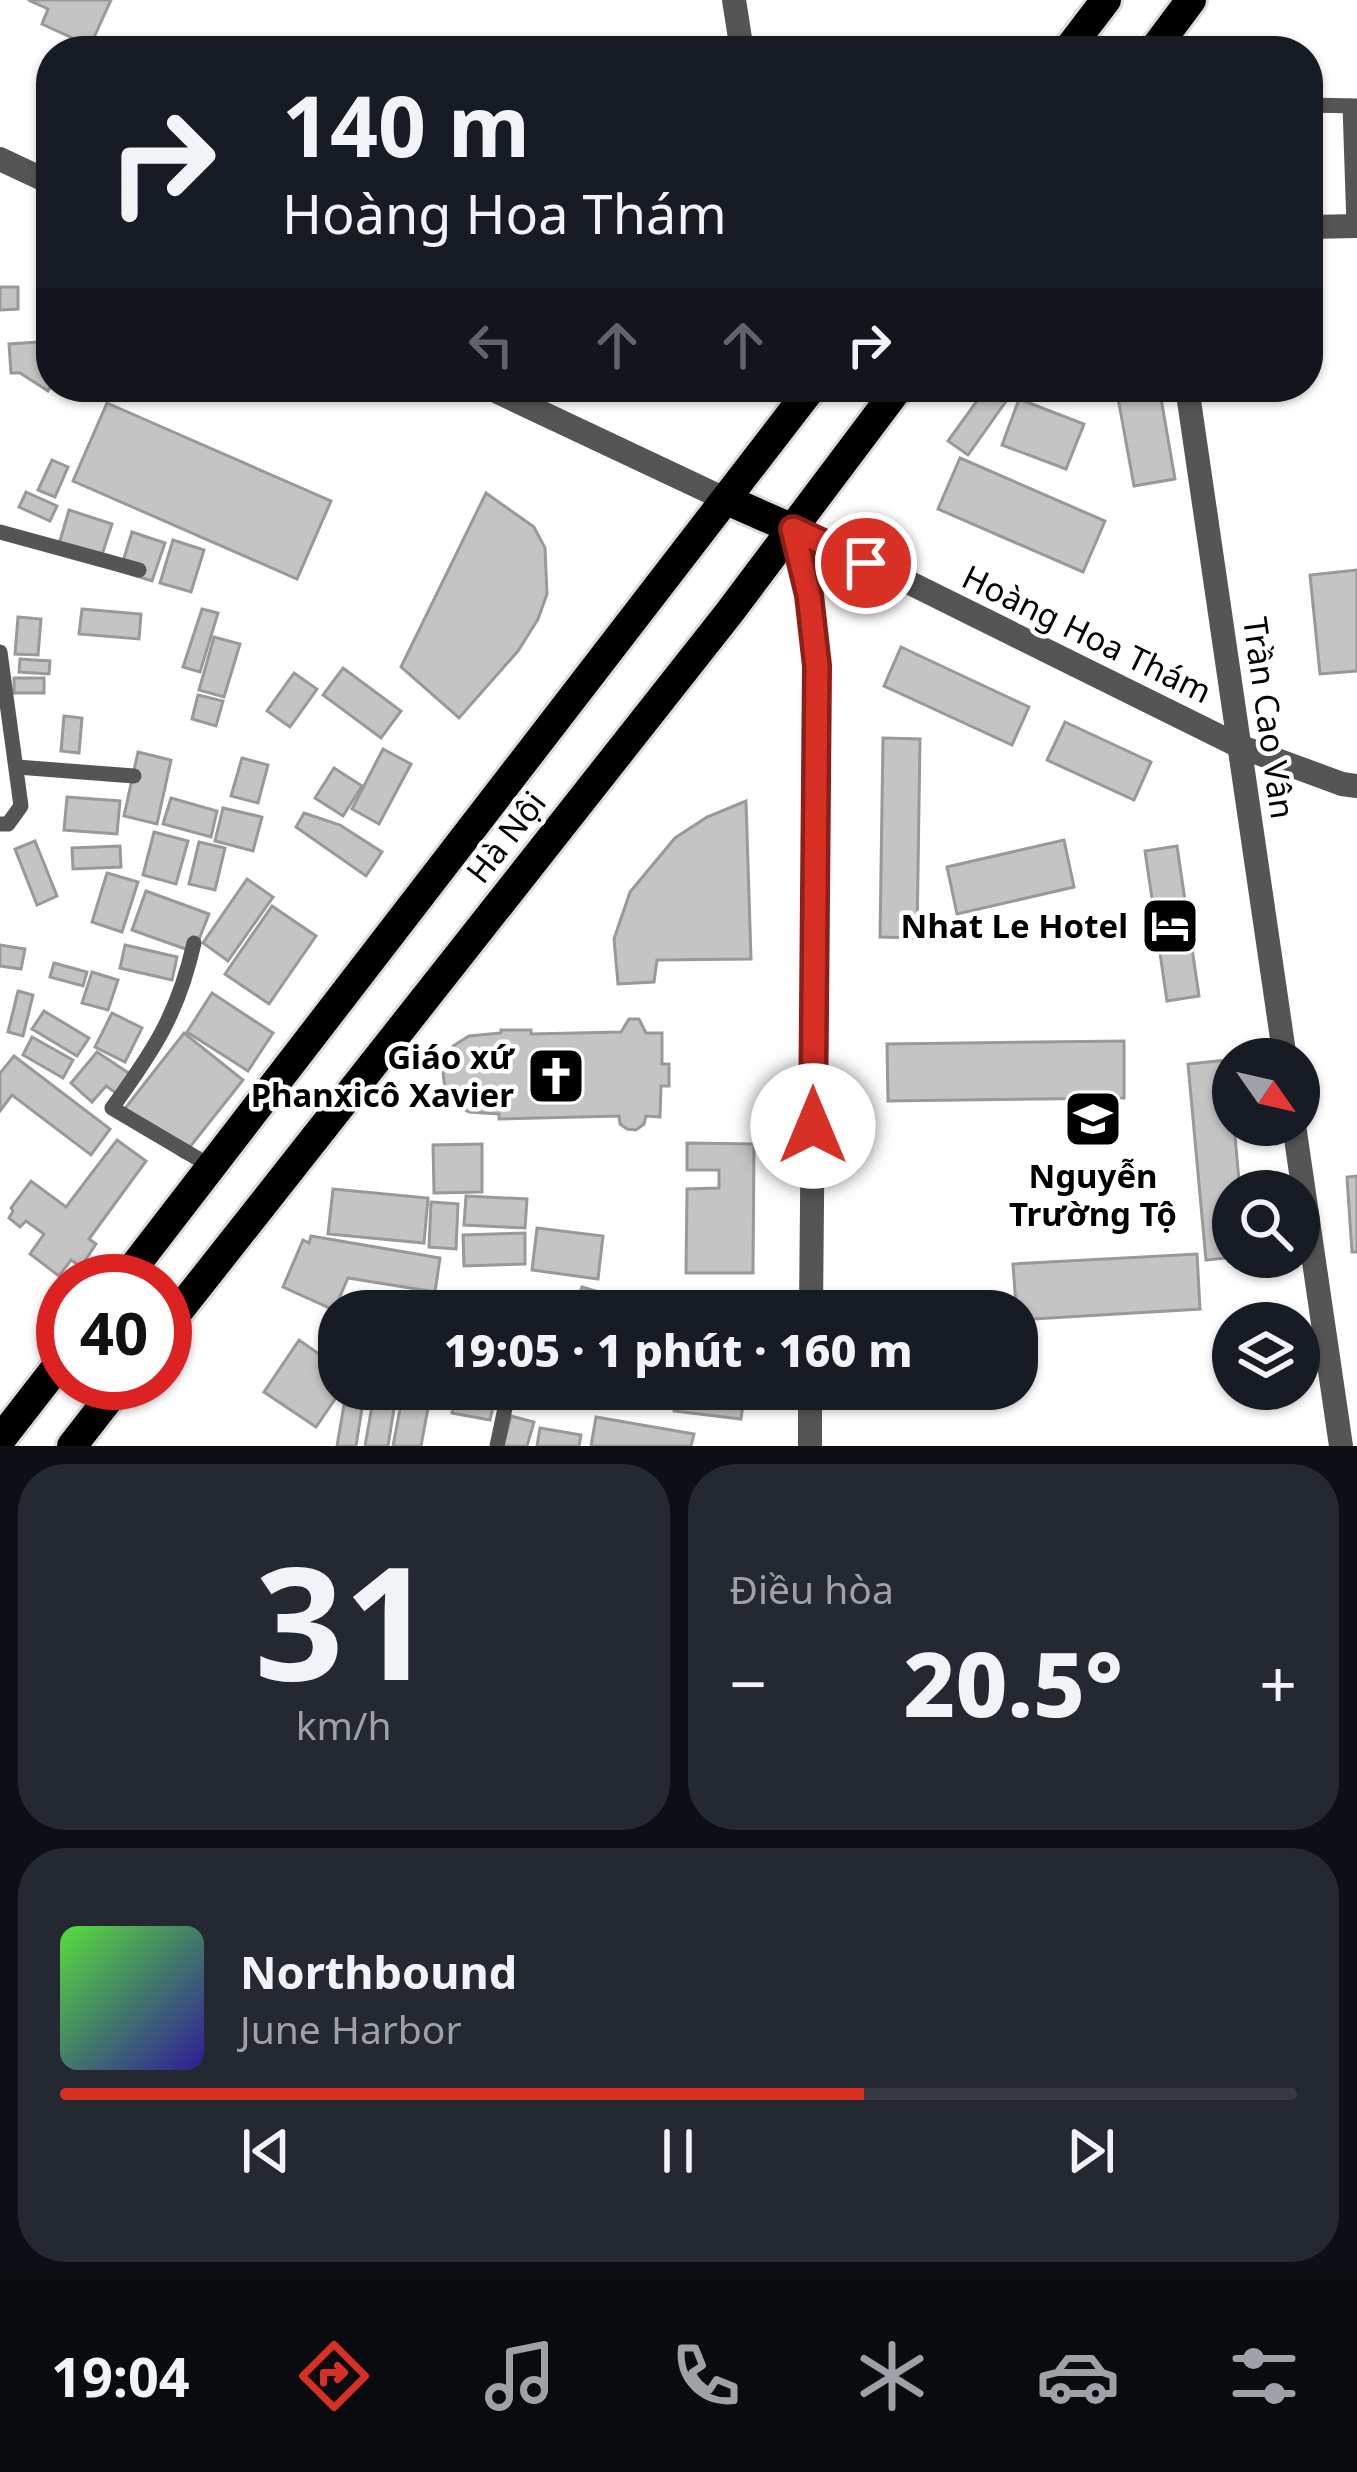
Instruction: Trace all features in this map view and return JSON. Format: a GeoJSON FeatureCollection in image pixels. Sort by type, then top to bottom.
{"type":"FeatureCollection","features":[{"type":"Feature","properties":{"kind":"main road"},"geometry":{"type":"LineString","coordinates":[[1078,36],[1106,0]]}},
{"type":"Feature","properties":{"kind":"main road"},"geometry":{"type":"LineString","coordinates":[[1164,36],[1191,0]]}},
{"type":"Feature","properties":{"kind":"main road","name":"Hà Nội"},"geometry":{"type":"LineString","coordinates":[[144,1254],[798,402]]}},
{"type":"Feature","properties":{"kind":"main road","name":"Hà Nội"},"geometry":{"type":"LineString","coordinates":[[192,1294],[888,402]]}},
{"type":"Feature","properties":{"kind":"main road"},"geometry":{"type":"LineString","coordinates":[[727,500],[793,529]]}},
{"type":"Feature","properties":{"kind":"main road"},"geometry":{"type":"LineString","coordinates":[[0,1440],[36,1394]]}},
{"type":"Feature","properties":{"kind":"main road"},"geometry":{"type":"LineString","coordinates":[[72,1446],[101,1410]]}},
{"type":"Feature","properties":{"kind":"street"},"geometry":{"type":"LineString","coordinates":[[734,0],[740,36]]}},
{"type":"Feature","properties":{"kind":"street"},"geometry":{"type":"LineString","coordinates":[[0,159],[36,175]]}},
{"type":"Feature","properties":{"kind":"street"},"geometry":{"type":"LineString","coordinates":[[1323,227],[1355,226]]}},
{"type":"Feature","properties":{"kind":"street"},"geometry":{"type":"LineString","coordinates":[[519,402],[727,500]]}},
{"type":"Feature","properties":{"kind":"street","name":"Trần Cao Vân"},"geometry":{"type":"LineString","coordinates":[[1189,402],[1282,1038]]}},
{"type":"Feature","properties":{"kind":"street"},"geometry":{"type":"LineString","coordinates":[[793,529],[809,595],[817,666],[811,1290]]}},
{"type":"Feature","properties":{"kind":"street","name":"Hoàng Hoa Thám"},"geometry":{"type":"LineString","coordinates":[[793,529],[1240,746],[1357,786]]}},
{"type":"Feature","properties":{"kind":"street"},"geometry":{"type":"LineString","coordinates":[[1297,1146],[1341,1446]]}},
{"type":"Feature","properties":{"kind":"street"},"geometry":{"type":"LineString","coordinates":[[810,1410],[810,1446]]}},
{"type":"Feature","properties":{"kind":"lane"},"geometry":{"type":"LineString","coordinates":[[1323,105],[1353,106],[1355,226]]}},
{"type":"Feature","properties":{"kind":"lane"},"geometry":{"type":"LineString","coordinates":[[0,532],[140,570]]}},
{"type":"Feature","properties":{"kind":"lane"},"geometry":{"type":"LineString","coordinates":[[0,652],[21,806],[8,824],[0,824]]}},
{"type":"Feature","properties":{"kind":"lane"},"geometry":{"type":"LineString","coordinates":[[17,767],[134,776]]}},
{"type":"Feature","properties":{"kind":"lane"},"geometry":{"type":"LineString","coordinates":[[194,943],[184,986],[160,1042],[112,1108],[212,1167]]}},
{"type":"Feature","properties":{"kind":"lane"},"geometry":{"type":"LineString","coordinates":[[497,1446],[505,1410]]}},
{"type":"Feature","properties":{"kind":"building"},"geometry":{"type":"Polygon","coordinates":[[[28,0],[111,0],[95,36],[68,36],[42,24],[48,9],[28,0]]]}},
{"type":"Feature","properties":{"kind":"building"},"geometry":{"type":"Polygon","coordinates":[[[0,287],[18,287],[18,309],[0,310],[0,287]]]}},
{"type":"Feature","properties":{"kind":"building"},"geometry":{"type":"Polygon","coordinates":[[[36,342],[36,383],[11,373],[9,344],[36,342]]]}},
{"type":"Feature","properties":{"kind":"building"},"geometry":{"type":"Polygon","coordinates":[[[976,402],[1006,402],[968,455],[948,441],[976,402]]]}},
{"type":"Feature","properties":{"kind":"building"},"geometry":{"type":"Polygon","coordinates":[[[1018,402],[1084,424],[1066,469],[1002,445],[1018,402]]]}},
{"type":"Feature","properties":{"kind":"building"},"geometry":{"type":"Polygon","coordinates":[[[1119,402],[1162,402],[1175,479],[1134,486],[1119,402]]]}},
{"type":"Feature","properties":{"kind":"building"},"geometry":{"type":"Polygon","coordinates":[[[107,403],[331,501],[297,579],[73,481],[107,403]]]}},
{"type":"Feature","properties":{"kind":"building"},"geometry":{"type":"Polygon","coordinates":[[[960,458],[1105,521],[1083,572],[938,509],[960,458]]]}},
{"type":"Feature","properties":{"kind":"building"},"geometry":{"type":"Polygon","coordinates":[[[52,460],[68,467],[55,497],[38,490],[52,460]]]}},
{"type":"Feature","properties":{"kind":"building"},"geometry":{"type":"Polygon","coordinates":[[[26,492],[57,506],[50,521],[19,507],[26,492]]]}},
{"type":"Feature","properties":{"kind":"building"},"geometry":{"type":"Polygon","coordinates":[[[486,493],[534,527],[545,548],[547,594],[518,651],[459,718],[401,667],[486,493]]]}},
{"type":"Feature","properties":{"kind":"building"},"geometry":{"type":"Polygon","coordinates":[[[69,510],[112,524],[99,564],[57,551],[69,510]]]}},
{"type":"Feature","properties":{"kind":"building"},"geometry":{"type":"Polygon","coordinates":[[[132,532],[165,543],[152,581],[120,571],[132,532]]]}},
{"type":"Feature","properties":{"kind":"building"},"geometry":{"type":"Polygon","coordinates":[[[173,540],[204,550],[191,592],[160,583],[173,540]]]}},
{"type":"Feature","properties":{"kind":"building"},"geometry":{"type":"Polygon","coordinates":[[[1357,570],[1357,671],[1320,674],[1310,575],[1357,570]]]}},
{"type":"Feature","properties":{"kind":"building"},"geometry":{"type":"Polygon","coordinates":[[[82,609],[141,614],[139,639],[79,634],[82,609]]]}},
{"type":"Feature","properties":{"kind":"building"},"geometry":{"type":"Polygon","coordinates":[[[202,609],[218,613],[200,672],[183,667],[202,609]]]}},
{"type":"Feature","properties":{"kind":"building"},"geometry":{"type":"Polygon","coordinates":[[[18,617],[41,619],[38,655],[15,654],[18,617]]]}},
{"type":"Feature","properties":{"kind":"building"},"geometry":{"type":"Polygon","coordinates":[[[214,637],[240,644],[224,697],[199,690],[214,637]]]}},
{"type":"Feature","properties":{"kind":"building"},"geometry":{"type":"Polygon","coordinates":[[[901,647],[1029,707],[1012,745],[884,686],[901,647]]]}},
{"type":"Feature","properties":{"kind":"building"},"geometry":{"type":"Polygon","coordinates":[[[20,659],[50,661],[49,674],[19,672],[20,659]]]}},
{"type":"Feature","properties":{"kind":"building"},"geometry":{"type":"Polygon","coordinates":[[[343,668],[401,711],[381,738],[323,695],[343,668]]]}},
{"type":"Feature","properties":{"kind":"building"},"geometry":{"type":"Polygon","coordinates":[[[294,673],[317,689],[290,727],[267,711],[294,673]]]}},
{"type":"Feature","properties":{"kind":"building"},"geometry":{"type":"Polygon","coordinates":[[[14,678],[44,678],[44,693],[14,693],[14,678]]]}},
{"type":"Feature","properties":{"kind":"building"},"geometry":{"type":"Polygon","coordinates":[[[198,695],[223,701],[216,726],[192,719],[198,695]]]}},
{"type":"Feature","properties":{"kind":"building"},"geometry":{"type":"Polygon","coordinates":[[[64,716],[82,718],[79,753],[61,751],[64,716]]]}},
{"type":"Feature","properties":{"kind":"building"},"geometry":{"type":"Polygon","coordinates":[[[1065,722],[1151,762],[1134,800],[1047,760],[1065,722]]]}},
{"type":"Feature","properties":{"kind":"building"},"geometry":{"type":"Polygon","coordinates":[[[883,738],[920,739],[917,938],[880,937],[883,738]]]}},
{"type":"Feature","properties":{"kind":"building"},"geometry":{"type":"Polygon","coordinates":[[[383,749],[411,764],[379,824],[352,809],[383,749]]]}},
{"type":"Feature","properties":{"kind":"building"},"geometry":{"type":"Polygon","coordinates":[[[138,752],[171,760],[157,824],[124,816],[138,752]]]}},
{"type":"Feature","properties":{"kind":"building"},"geometry":{"type":"Polygon","coordinates":[[[242,758],[268,765],[258,803],[231,796],[242,758]]]}},
{"type":"Feature","properties":{"kind":"building"},"geometry":{"type":"Polygon","coordinates":[[[334,768],[362,786],[343,816],[315,798],[334,768]]]}},
{"type":"Feature","properties":{"kind":"building"},"geometry":{"type":"Polygon","coordinates":[[[67,797],[120,801],[117,834],[64,830],[67,797]]]}},
{"type":"Feature","properties":{"kind":"building"},"geometry":{"type":"Polygon","coordinates":[[[171,798],[217,811],[211,837],[163,824],[171,798]]]}},
{"type":"Feature","properties":{"kind":"building"},"geometry":{"type":"Polygon","coordinates":[[[746,801],[751,959],[657,960],[654,982],[618,984],[614,939],[630,892],[675,838],[707,817],[746,801]]]}},
{"type":"Feature","properties":{"kind":"building"},"geometry":{"type":"Polygon","coordinates":[[[223,808],[262,817],[253,851],[215,841],[223,808]]]}},
{"type":"Feature","properties":{"kind":"building"},"geometry":{"type":"Polygon","coordinates":[[[304,813],[340,825],[382,852],[366,876],[296,827],[304,813]]]}},
{"type":"Feature","properties":{"kind":"building"},"geometry":{"type":"Polygon","coordinates":[[[154,832],[188,841],[176,884],[143,875],[154,832]]]}},
{"type":"Feature","properties":{"kind":"building"},"geometry":{"type":"Polygon","coordinates":[[[1064,840],[1074,887],[957,914],[947,867],[1064,840]]]}},
{"type":"Feature","properties":{"kind":"building"},"geometry":{"type":"Polygon","coordinates":[[[35,841],[57,896],[37,905],[15,849],[35,841]]]}},
{"type":"Feature","properties":{"kind":"building"},"geometry":{"type":"Polygon","coordinates":[[[199,842],[225,848],[215,890],[189,884],[199,842]]]}},
{"type":"Feature","properties":{"kind":"building"},"geometry":{"type":"Polygon","coordinates":[[[120,846],[121,867],[73,869],[72,848],[120,846]]]}},
{"type":"Feature","properties":{"kind":"building"},"geometry":{"type":"Polygon","coordinates":[[[1177,846],[1199,996],[1167,1001],[1145,851],[1177,846]]]}},
{"type":"Feature","properties":{"kind":"building"},"geometry":{"type":"Polygon","coordinates":[[[107,873],[138,882],[122,932],[92,922],[107,873]]]}},
{"type":"Feature","properties":{"kind":"building"},"geometry":{"type":"Polygon","coordinates":[[[247,879],[273,897],[228,961],[203,943],[247,879]]]}},
{"type":"Feature","properties":{"kind":"building"},"geometry":{"type":"Polygon","coordinates":[[[146,891],[209,914],[194,952],[132,930],[146,891]]]}},
{"type":"Feature","properties":{"kind":"building"},"geometry":{"type":"Polygon","coordinates":[[[272,906],[316,936],[269,1004],[225,974],[272,906]]]}},
{"type":"Feature","properties":{"kind":"building"},"geometry":{"type":"Polygon","coordinates":[[[0,945],[25,949],[21,969],[0,966],[0,945]]]}},
{"type":"Feature","properties":{"kind":"building"},"geometry":{"type":"Polygon","coordinates":[[[125,945],[177,957],[172,980],[120,968],[125,945]]]}},
{"type":"Feature","properties":{"kind":"building"},"geometry":{"type":"Polygon","coordinates":[[[54,963],[87,972],[83,986],[50,977],[54,963]]]}},
{"type":"Feature","properties":{"kind":"building"},"geometry":{"type":"Polygon","coordinates":[[[92,972],[118,980],[108,1010],[82,1003],[92,972]]]}},
{"type":"Feature","properties":{"kind":"building"},"geometry":{"type":"Polygon","coordinates":[[[18,991],[33,995],[23,1036],[8,1032],[18,991]]]}},
{"type":"Feature","properties":{"kind":"building"},"geometry":{"type":"Polygon","coordinates":[[[212,993],[273,1033],[248,1071],[187,1032],[212,993]]]}},
{"type":"Feature","properties":{"kind":"building"},"geometry":{"type":"Polygon","coordinates":[[[44,1011],[89,1038],[77,1056],[32,1029],[44,1011]]]}},
{"type":"Feature","properties":{"kind":"building"},"geometry":{"type":"Polygon","coordinates":[[[112,1013],[142,1028],[125,1062],[95,1047],[112,1013]]]}},
{"type":"Feature","properties":{"kind":"building","name":"Giáo xứ Phanxicô Xavier"},"geometry":{"type":"Polygon","coordinates":[[[629,1019],[639,1019],[646,1033],[662,1033],[662,1064],[669,1064],[669,1086],[661,1086],[660,1117],[646,1116],[636,1130],[620,1124],[619,1116],[499,1119],[499,1114],[469,1112],[445,1090],[447,1055],[469,1036],[501,1030],[621,1032],[629,1019]]]}},
{"type":"Feature","properties":{"kind":"building"},"geometry":{"type":"Polygon","coordinates":[[[184,1033],[243,1080],[182,1157],[123,1111],[184,1033]]]}},
{"type":"Feature","properties":{"kind":"building"},"geometry":{"type":"Polygon","coordinates":[[[32,1037],[73,1060],[63,1078],[23,1055],[32,1037]]]}},
{"type":"Feature","properties":{"kind":"building"},"geometry":{"type":"Polygon","coordinates":[[[1124,1041],[1124,1098],[888,1101],[887,1044],[1124,1041]]]}},
{"type":"Feature","properties":{"kind":"building"},"geometry":{"type":"Polygon","coordinates":[[[97,1052],[133,1076],[119,1095],[106,1086],[92,1102],[71,1083],[97,1052]]]}},
{"type":"Feature","properties":{"kind":"building"},"geometry":{"type":"Polygon","coordinates":[[[14,1056],[110,1129],[91,1155],[12,1095],[0,1111],[0,1073],[14,1056]]]}},
{"type":"Feature","properties":{"kind":"building"},"geometry":{"type":"Polygon","coordinates":[[[1212,1062],[1212,1146],[1236,1146],[1238,1170],[1212,1170],[1212,1259],[1206,1260],[1188,1064],[1212,1062]]]}},
{"type":"Feature","properties":{"kind":"building"},"geometry":{"type":"Polygon","coordinates":[[[117,1140],[146,1161],[89,1239],[96,1244],[89,1254],[36,1254],[36,1259],[30,1254],[44,1234],[26,1221],[20,1227],[9,1218],[11,1208],[31,1181],[66,1207],[117,1140]]]}},
{"type":"Feature","properties":{"kind":"building"},"geometry":{"type":"Polygon","coordinates":[[[687,1143],[754,1144],[753,1273],[686,1273],[687,1189],[719,1188],[719,1170],[687,1170],[687,1143]]]}},
{"type":"Feature","properties":{"kind":"building"},"geometry":{"type":"Polygon","coordinates":[[[482,1144],[482,1192],[434,1193],[433,1145],[482,1144]]]}},
{"type":"Feature","properties":{"kind":"building"},"geometry":{"type":"Polygon","coordinates":[[[1357,1176],[1357,1252],[1352,1252],[1347,1177],[1357,1176]]]}},
{"type":"Feature","properties":{"kind":"building"},"geometry":{"type":"Polygon","coordinates":[[[333,1189],[428,1198],[424,1243],[328,1234],[333,1189]]]}},
{"type":"Feature","properties":{"kind":"building"},"geometry":{"type":"Polygon","coordinates":[[[466,1196],[527,1199],[525,1228],[464,1225],[466,1196]]]}},
{"type":"Feature","properties":{"kind":"building"},"geometry":{"type":"Polygon","coordinates":[[[431,1202],[458,1204],[456,1249],[429,1247],[431,1202]]]}},
{"type":"Feature","properties":{"kind":"building"},"geometry":{"type":"Polygon","coordinates":[[[537,1228],[603,1236],[598,1279],[532,1270],[537,1228]]]}},
{"type":"Feature","properties":{"kind":"building"},"geometry":{"type":"Polygon","coordinates":[[[525,1233],[525,1264],[464,1266],[463,1235],[525,1233]]]}},
{"type":"Feature","properties":{"kind":"building"},"geometry":{"type":"Polygon","coordinates":[[[311,1236],[440,1258],[435,1290],[348,1278],[343,1290],[318,1290],[318,1303],[283,1287],[303,1240],[309,1243],[311,1236]]]}},
{"type":"Feature","properties":{"kind":"building"},"geometry":{"type":"Polygon","coordinates":[[[1197,1254],[1200,1309],[1038,1319],[1038,1290],[1015,1290],[1013,1264],[1197,1254]]]}},
{"type":"Feature","properties":{"kind":"building"},"geometry":{"type":"Polygon","coordinates":[[[299,1340],[318,1353],[318,1410],[328,1410],[316,1427],[264,1392],[299,1340]]]}},
{"type":"Feature","properties":{"kind":"building"},"geometry":{"type":"Polygon","coordinates":[[[343,1410],[362,1410],[356,1446],[337,1446],[343,1410]]]}},
{"type":"Feature","properties":{"kind":"building"},"geometry":{"type":"Polygon","coordinates":[[[371,1410],[394,1410],[388,1446],[365,1446],[371,1410]]]}},
{"type":"Feature","properties":{"kind":"building"},"geometry":{"type":"Polygon","coordinates":[[[400,1410],[428,1410],[421,1446],[393,1446],[400,1410]]]}},
{"type":"Feature","properties":{"kind":"building"},"geometry":{"type":"Polygon","coordinates":[[[453,1410],[492,1410],[490,1420],[453,1410]]]}},
{"type":"Feature","properties":{"kind":"building"},"geometry":{"type":"Polygon","coordinates":[[[674,1410],[742,1410],[741,1419],[674,1410]]]}},
{"type":"Feature","properties":{"kind":"building"},"geometry":{"type":"Polygon","coordinates":[[[511,1416],[534,1422],[527,1446],[503,1446],[511,1416]]]}},
{"type":"Feature","properties":{"kind":"building"},"geometry":{"type":"Polygon","coordinates":[[[596,1417],[694,1434],[691,1446],[591,1446],[596,1417]]]}},
{"type":"Feature","properties":{"kind":"building"},"geometry":{"type":"Polygon","coordinates":[[[540,1428],[581,1435],[579,1446],[537,1446],[540,1428]]]}},
{"type":"Feature","properties":{"kind":"place","name":"Nhat Le Hotel"},"geometry":{"type":"Point","coordinates":[1170,926]}},
{"type":"Feature","properties":{"kind":"place","name":"Giáo xứ Phanxicô Xavier"},"geometry":{"type":"Point","coordinates":[556,1076]}},
{"type":"Feature","properties":{"kind":"place","name":"Nguyễn Trường Tộ"},"geometry":{"type":"Point","coordinates":[1093,1119]}},
{"type":"Feature","properties":{"kind":"route"},"geometry":{"type":"LineString","coordinates":[[813,1126],[817,666],[809,595],[793,529],[866,563]]}}]}
